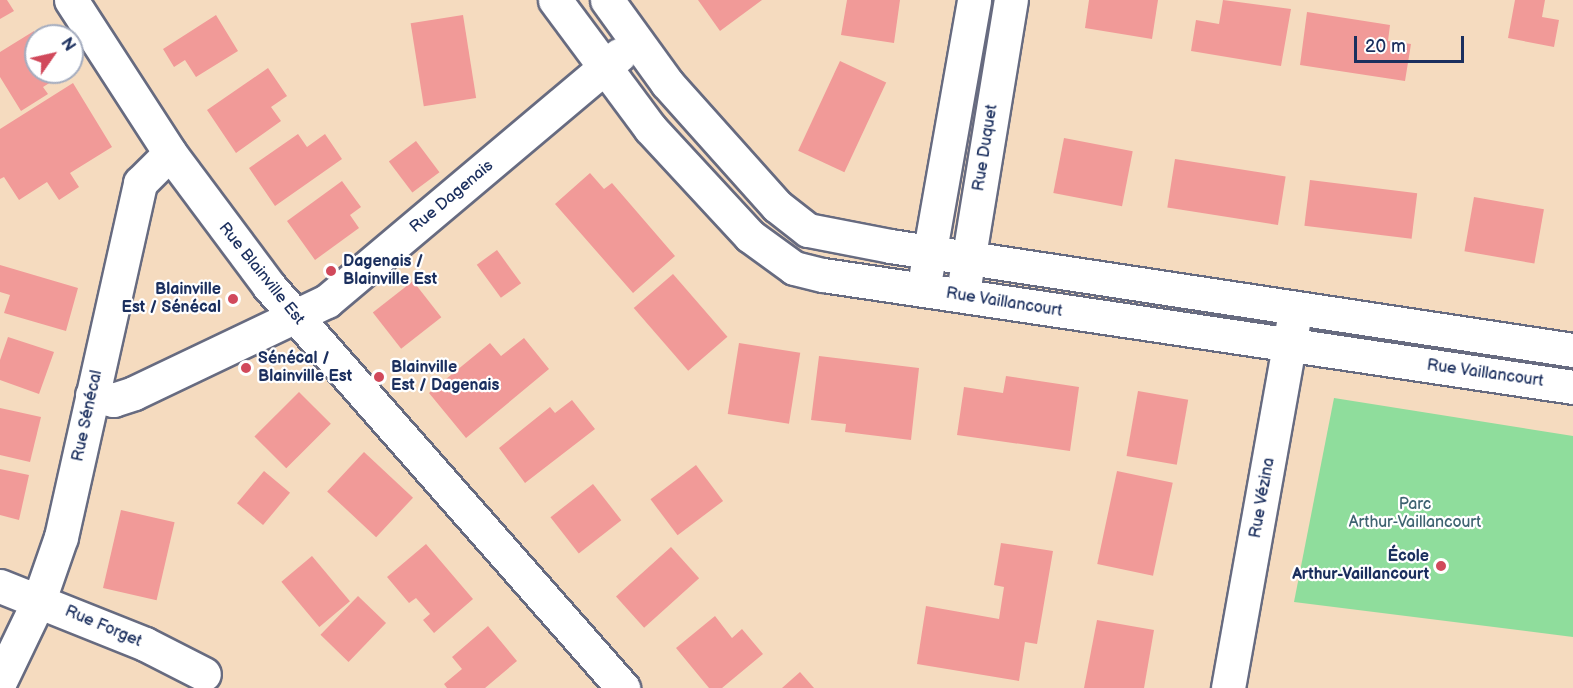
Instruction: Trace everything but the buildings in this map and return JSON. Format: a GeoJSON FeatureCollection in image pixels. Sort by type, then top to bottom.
{"type":"FeatureCollection","features":[{"type":"Feature","properties":{"kind":"street","name":"Rue Blainville Est"},"geometry":{"type":"LineString","coordinates":[[71,0],[170,153],[296,319],[623,688]]}},
{"type":"Feature","properties":{"kind":"street","name":"Rue Vaillancourt"},"geometry":{"type":"LineString","coordinates":[[555,0],[602,68],[650,128],[750,236],[779,260],[810,273],[1573,387]]}},
{"type":"Feature","properties":{"kind":"street"},"geometry":{"type":"LineString","coordinates":[[607,0],[636,42],[687,106],[791,219],[820,234],[1573,350]]}},
{"type":"Feature","properties":{"kind":"street"},"geometry":{"type":"LineString","coordinates":[[922,290],[974,0]]}},
{"type":"Feature","properties":{"kind":"street","name":"Rue Duquet"},"geometry":{"type":"LineString","coordinates":[[962,296],[1011,0]]}},
{"type":"Feature","properties":{"kind":"street","name":"Rue Dagenais"},"geometry":{"type":"LineString","coordinates":[[92,395],[113,400],[123,397],[296,319],[327,301],[602,68],[636,42]]}},
{"type":"Feature","properties":{"kind":"street","name":"Rue Sénécal"},"geometry":{"type":"LineString","coordinates":[[0,681],[39,600],[61,537],[140,183],[170,153]]}},
{"type":"Feature","properties":{"kind":"street","name":"Rue Vézina"},"geometry":{"type":"LineString","coordinates":[[1228,688],[1295,308]]}},
{"type":"Feature","properties":{"kind":"street","name":"Rue Forget"},"geometry":{"type":"LineString","coordinates":[[0,586],[145,644],[204,674]]}},
{"type":"Feature","properties":{"kind":"green space","name":"Parc Arthur-Vaillancourt"},"geometry":{"type":"Polygon","coordinates":[[[1334,398],[1573,436],[1573,637],[1294,602],[1334,398]]]}},
{"type":"Feature","properties":{"kind":"place","name":"Dagenais / Blainville Est"},"geometry":{"type":"Point","coordinates":[331,271]}},
{"type":"Feature","properties":{"kind":"place","name":"Blainville Est / Sénécal"},"geometry":{"type":"Point","coordinates":[233,299]}},
{"type":"Feature","properties":{"kind":"place","name":"Sénécal / Blainville Est"},"geometry":{"type":"Point","coordinates":[246,368]}},
{"type":"Feature","properties":{"kind":"place","name":"Blainville Est / Dagenais"},"geometry":{"type":"Point","coordinates":[379,377]}},
{"type":"Feature","properties":{"kind":"place","name":"École Arthur-Vaillancourt"},"geometry":{"type":"Point","coordinates":[1441,566]}}]}
